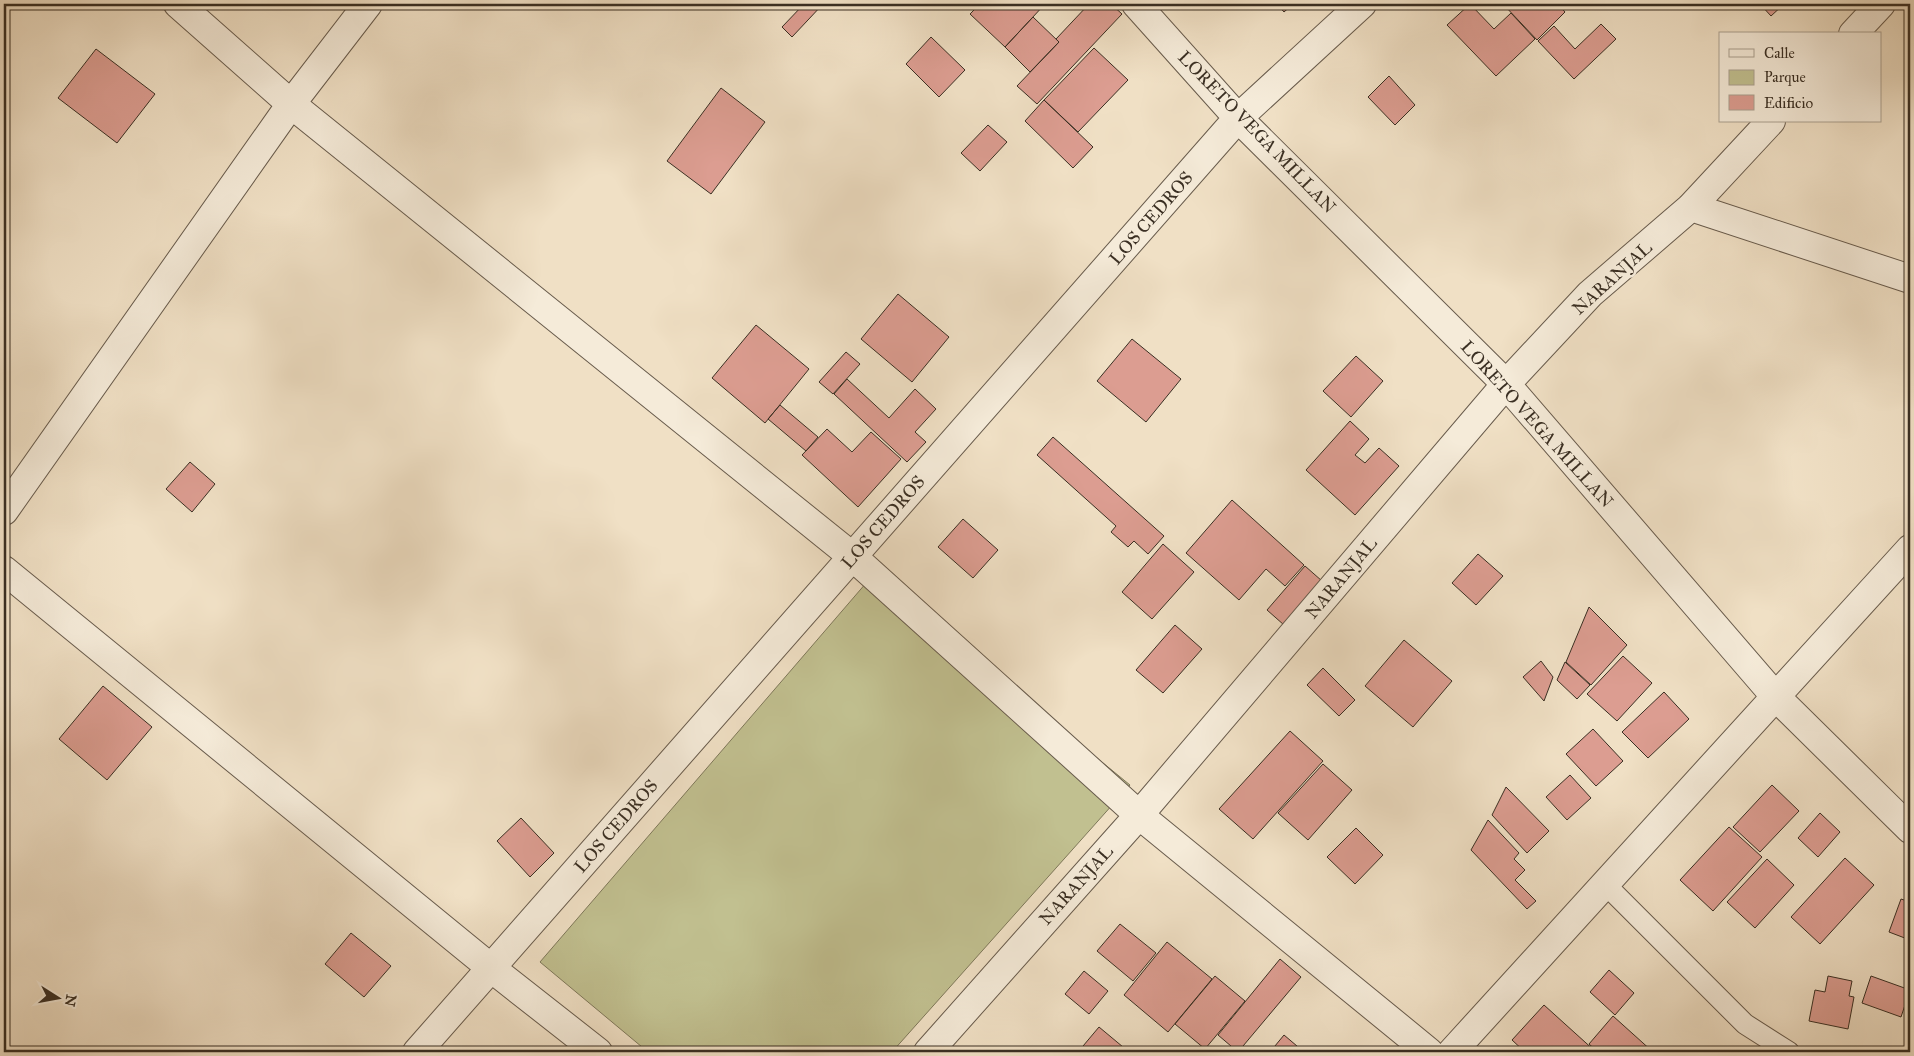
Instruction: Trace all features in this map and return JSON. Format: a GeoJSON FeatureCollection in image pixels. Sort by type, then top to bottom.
{"type":"FeatureCollection","features":[{"type":"Feature","properties":{"kind":"street"},"geometry":{"type":"LineString","coordinates":[[178,4],[291,104],[852,557],[1139,815],[1429,1052]]}},
{"type":"Feature","properties":{"kind":"street"},"geometry":{"type":"LineString","coordinates":[[4,511],[291,104],[368,4]]}},
{"type":"Feature","properties":{"kind":"street","name":"LORETO VEGA MILLAN"},"geometry":{"type":"LineString","coordinates":[[1136,4],[1238,118],[1506,384],[1775,696],[1910,829]]}},
{"type":"Feature","properties":{"kind":"street","name":"LOS CEDROS"},"geometry":{"type":"LineString","coordinates":[[416,1052],[1238,118],[1362,4]]}},
{"type":"Feature","properties":{"kind":"street"},"geometry":{"type":"LineString","coordinates":[[1855,32],[1881,4]]}},
{"type":"Feature","properties":{"kind":"street","name":"NARANJAL"},"geometry":{"type":"LineString","coordinates":[[928,1052],[1139,815],[1506,384],[1590,294],[1691,207],[1770,122]]}},
{"type":"Feature","properties":{"kind":"street"},"geometry":{"type":"LineString","coordinates":[[1691,207],[1910,279]]}},
{"type":"Feature","properties":{"kind":"street"},"geometry":{"type":"LineString","coordinates":[[1452,1052],[1910,549]]}},
{"type":"Feature","properties":{"kind":"street"},"geometry":{"type":"LineString","coordinates":[[4,570],[491,968],[598,1052]]}},
{"type":"Feature","properties":{"kind":"lane"},"geometry":{"type":"LineString","coordinates":[[1605,884],[1745,1024],[1789,1052]]}},
{"type":"Feature","properties":{"kind":"green space"},"geometry":{"type":"Polygon","coordinates":[[[873,575],[1130,785],[892,1052],[648,1052],[540,962],[873,575]]]}},
{"type":"Feature","properties":{"kind":"building"},"geometry":{"type":"Polygon","coordinates":[[[804,4],[823,4],[792,37],[782,27],[804,4]]]}},
{"type":"Feature","properties":{"kind":"building"},"geometry":{"type":"Polygon","coordinates":[[[980,4],[1045,4],[1005,47],[970,14],[980,4]]]}},
{"type":"Feature","properties":{"kind":"building"},"geometry":{"type":"Polygon","coordinates":[[[1089,4],[1111,4],[1122,14],[1037,104],[1017,86],[1059,42],[1056,39],[1089,4]]]}},
{"type":"Feature","properties":{"kind":"building"},"geometry":{"type":"Polygon","coordinates":[[[1277,4],[1293,4],[1284,12],[1277,4]]]}},
{"type":"Feature","properties":{"kind":"building"},"geometry":{"type":"Polygon","coordinates":[[[1470,4],[1494,29],[1511,13],[1535,39],[1496,76],[1447,25],[1470,4]]]}},
{"type":"Feature","properties":{"kind":"building"},"geometry":{"type":"Polygon","coordinates":[[[1503,4],[1558,4],[1565,12],[1537,40],[1503,4]]]}},
{"type":"Feature","properties":{"kind":"building"},"geometry":{"type":"Polygon","coordinates":[[[1760,4],[1784,4],[1771,16],[1760,4]]]}},
{"type":"Feature","properties":{"kind":"building"},"geometry":{"type":"Polygon","coordinates":[[[1033,17],[1059,42],[1030,72],[1005,47],[1033,17]]]}},
{"type":"Feature","properties":{"kind":"building"},"geometry":{"type":"Polygon","coordinates":[[[1601,24],[1616,39],[1574,79],[1538,41],[1554,26],[1575,49],[1601,24]]]}},
{"type":"Feature","properties":{"kind":"building"},"geometry":{"type":"Polygon","coordinates":[[[931,37],[965,70],[939,97],[906,64],[931,37]]]}},
{"type":"Feature","properties":{"kind":"building"},"geometry":{"type":"Polygon","coordinates":[[[1094,48],[1128,80],[1078,132],[1044,100],[1094,48]]]}},
{"type":"Feature","properties":{"kind":"building"},"geometry":{"type":"Polygon","coordinates":[[[96,49],[155,94],[117,143],[58,98],[96,49]]]}},
{"type":"Feature","properties":{"kind":"building"},"geometry":{"type":"Polygon","coordinates":[[[1389,76],[1415,105],[1395,125],[1368,97],[1389,76]]]}},
{"type":"Feature","properties":{"kind":"building"},"geometry":{"type":"Polygon","coordinates":[[[721,88],[765,122],[711,194],[667,161],[721,88]]]}},
{"type":"Feature","properties":{"kind":"building"},"geometry":{"type":"Polygon","coordinates":[[[1044,100],[1093,147],[1073,168],[1025,121],[1044,100]]]}},
{"type":"Feature","properties":{"kind":"building"},"geometry":{"type":"Polygon","coordinates":[[[988,125],[1007,142],[980,171],[961,153],[988,125]]]}},
{"type":"Feature","properties":{"kind":"building"},"geometry":{"type":"Polygon","coordinates":[[[898,294],[949,337],[912,382],[861,339],[898,294]]]}},
{"type":"Feature","properties":{"kind":"building"},"geometry":{"type":"Polygon","coordinates":[[[756,325],[809,369],[765,423],[712,378],[756,325]]]}},
{"type":"Feature","properties":{"kind":"building"},"geometry":{"type":"Polygon","coordinates":[[[1132,339],[1181,379],[1146,422],[1097,381],[1132,339]]]}},
{"type":"Feature","properties":{"kind":"building"},"geometry":{"type":"Polygon","coordinates":[[[846,352],[860,364],[833,394],[819,382],[846,352]]]}},
{"type":"Feature","properties":{"kind":"building"},"geometry":{"type":"Polygon","coordinates":[[[1356,356],[1383,381],[1351,417],[1323,391],[1356,356]]]}},
{"type":"Feature","properties":{"kind":"building"},"geometry":{"type":"Polygon","coordinates":[[[847,379],[889,418],[915,389],[936,409],[915,432],[926,442],[907,462],[834,394],[847,379]]]}},
{"type":"Feature","properties":{"kind":"building"},"geometry":{"type":"Polygon","coordinates":[[[780,405],[818,437],[806,451],[768,419],[780,405]]]}},
{"type":"Feature","properties":{"kind":"building"},"geometry":{"type":"Polygon","coordinates":[[[1350,421],[1369,439],[1355,455],[1365,463],[1379,448],[1399,466],[1355,515],[1306,470],[1350,421]]]}},
{"type":"Feature","properties":{"kind":"building"},"geometry":{"type":"Polygon","coordinates":[[[827,429],[852,452],[871,432],[901,459],[858,507],[802,455],[827,429]]]}},
{"type":"Feature","properties":{"kind":"building"},"geometry":{"type":"Polygon","coordinates":[[[1053,437],[1164,536],[1148,554],[1134,541],[1128,547],[1111,532],[1116,526],[1037,455],[1053,437]]]}},
{"type":"Feature","properties":{"kind":"building"},"geometry":{"type":"Polygon","coordinates":[[[190,462],[215,484],[192,512],[166,489],[190,462]]]}},
{"type":"Feature","properties":{"kind":"building"},"geometry":{"type":"Polygon","coordinates":[[[1232,500],[1304,565],[1285,586],[1266,569],[1239,600],[1186,553],[1232,500]]]}},
{"type":"Feature","properties":{"kind":"building"},"geometry":{"type":"Polygon","coordinates":[[[963,519],[998,550],[973,578],[938,547],[963,519]]]}},
{"type":"Feature","properties":{"kind":"building"},"geometry":{"type":"Polygon","coordinates":[[[1163,544],[1194,572],[1152,619],[1122,592],[1163,544]]]}},
{"type":"Feature","properties":{"kind":"building"},"geometry":{"type":"Polygon","coordinates":[[[1478,554],[1503,576],[1476,605],[1452,583],[1478,554]]]}},
{"type":"Feature","properties":{"kind":"building"},"geometry":{"type":"Polygon","coordinates":[[[1305,566],[1322,581],[1284,625],[1267,610],[1305,566]]]}},
{"type":"Feature","properties":{"kind":"building"},"geometry":{"type":"Polygon","coordinates":[[[1589,607],[1627,645],[1591,685],[1566,662],[1589,607]]]}},
{"type":"Feature","properties":{"kind":"building"},"geometry":{"type":"Polygon","coordinates":[[[1175,625],[1202,649],[1163,693],[1136,670],[1175,625]]]}},
{"type":"Feature","properties":{"kind":"building"},"geometry":{"type":"Polygon","coordinates":[[[1404,640],[1452,681],[1413,727],[1365,686],[1404,640]]]}},
{"type":"Feature","properties":{"kind":"building"},"geometry":{"type":"Polygon","coordinates":[[[1623,656],[1652,683],[1617,721],[1587,694],[1623,656]]]}},
{"type":"Feature","properties":{"kind":"building"},"geometry":{"type":"Polygon","coordinates":[[[1541,661],[1553,677],[1544,701],[1523,677],[1541,661]]]}},
{"type":"Feature","properties":{"kind":"building"},"geometry":{"type":"Polygon","coordinates":[[[1565,662],[1590,685],[1577,699],[1557,680],[1565,662]]]}},
{"type":"Feature","properties":{"kind":"building"},"geometry":{"type":"Polygon","coordinates":[[[1323,668],[1355,700],[1339,716],[1307,685],[1323,668]]]}},
{"type":"Feature","properties":{"kind":"building"},"geometry":{"type":"Polygon","coordinates":[[[103,686],[152,727],[107,780],[59,739],[103,686]]]}},
{"type":"Feature","properties":{"kind":"building"},"geometry":{"type":"Polygon","coordinates":[[[1664,692],[1689,719],[1648,758],[1622,732],[1664,692]]]}},
{"type":"Feature","properties":{"kind":"building"},"geometry":{"type":"Polygon","coordinates":[[[1593,729],[1623,761],[1596,786],[1566,754],[1593,729]]]}},
{"type":"Feature","properties":{"kind":"building"},"geometry":{"type":"Polygon","coordinates":[[[1290,731],[1323,761],[1253,839],[1219,809],[1290,731]]]}},
{"type":"Feature","properties":{"kind":"building"},"geometry":{"type":"Polygon","coordinates":[[[1323,764],[1352,790],[1308,840],[1278,813],[1323,764]]]}},
{"type":"Feature","properties":{"kind":"building"},"geometry":{"type":"Polygon","coordinates":[[[1570,775],[1591,798],[1567,820],[1546,797],[1570,775]]]}},
{"type":"Feature","properties":{"kind":"building"},"geometry":{"type":"Polygon","coordinates":[[[1772,785],[1799,811],[1760,852],[1733,827],[1772,785]]]}},
{"type":"Feature","properties":{"kind":"building"},"geometry":{"type":"Polygon","coordinates":[[[1506,787],[1549,831],[1527,853],[1492,815],[1506,787]]]}},
{"type":"Feature","properties":{"kind":"building"},"geometry":{"type":"Polygon","coordinates":[[[1820,813],[1840,832],[1818,857],[1798,838],[1820,813]]]}},
{"type":"Feature","properties":{"kind":"building"},"geometry":{"type":"Polygon","coordinates":[[[521,818],[554,853],[530,877],[497,841],[521,818]]]}},
{"type":"Feature","properties":{"kind":"building"},"geometry":{"type":"Polygon","coordinates":[[[1488,820],[1519,853],[1514,859],[1525,870],[1515,880],[1536,901],[1527,909],[1471,850],[1488,820]]]}},
{"type":"Feature","properties":{"kind":"building"},"geometry":{"type":"Polygon","coordinates":[[[1729,827],[1762,857],[1713,911],[1680,880],[1729,827]]]}},
{"type":"Feature","properties":{"kind":"building"},"geometry":{"type":"Polygon","coordinates":[[[1356,828],[1383,855],[1355,884],[1327,857],[1356,828]]]}},
{"type":"Feature","properties":{"kind":"building"},"geometry":{"type":"Polygon","coordinates":[[[1845,858],[1874,885],[1820,944],[1791,917],[1845,858]]]}},
{"type":"Feature","properties":{"kind":"building"},"geometry":{"type":"Polygon","coordinates":[[[1767,859],[1794,885],[1755,928],[1727,902],[1767,859]]]}},
{"type":"Feature","properties":{"kind":"building"},"geometry":{"type":"Polygon","coordinates":[[[1901,899],[1910,902],[1910,940],[1889,932],[1901,899]]]}},
{"type":"Feature","properties":{"kind":"building"},"geometry":{"type":"Polygon","coordinates":[[[1120,924],[1156,953],[1133,981],[1097,951],[1120,924]]]}},
{"type":"Feature","properties":{"kind":"building"},"geometry":{"type":"Polygon","coordinates":[[[351,933],[391,966],[364,997],[325,964],[351,933]]]}},
{"type":"Feature","properties":{"kind":"building"},"geometry":{"type":"Polygon","coordinates":[[[1167,942],[1212,979],[1168,1032],[1124,995],[1167,942]]]}},
{"type":"Feature","properties":{"kind":"building"},"geometry":{"type":"Polygon","coordinates":[[[1280,959],[1301,977],[1238,1052],[1218,1035],[1280,959]]]}},
{"type":"Feature","properties":{"kind":"building"},"geometry":{"type":"Polygon","coordinates":[[[1609,970],[1634,993],[1615,1015],[1590,992],[1609,970]]]}},
{"type":"Feature","properties":{"kind":"building"},"geometry":{"type":"Polygon","coordinates":[[[1084,971],[1108,991],[1089,1014],[1065,994],[1084,971]]]}},
{"type":"Feature","properties":{"kind":"building"},"geometry":{"type":"Polygon","coordinates":[[[1215,976],[1245,1001],[1205,1049],[1175,1024],[1215,976]]]}},
{"type":"Feature","properties":{"kind":"building"},"geometry":{"type":"Polygon","coordinates":[[[1828,976],[1852,981],[1849,996],[1854,997],[1848,1029],[1809,1021],[1815,990],[1825,992],[1828,976]]]}},
{"type":"Feature","properties":{"kind":"building"},"geometry":{"type":"Polygon","coordinates":[[[1871,976],[1910,990],[1901,1017],[1862,1003],[1871,976]]]}},
{"type":"Feature","properties":{"kind":"building"},"geometry":{"type":"Polygon","coordinates":[[[1544,1005],[1596,1052],[1525,1052],[1512,1040],[1544,1005]]]}},
{"type":"Feature","properties":{"kind":"building"},"geometry":{"type":"Polygon","coordinates":[[[1613,1016],[1653,1052],[1598,1052],[1589,1044],[1613,1016]]]}},
{"type":"Feature","properties":{"kind":"building"},"geometry":{"type":"Polygon","coordinates":[[[1099,1027],[1123,1047],[1119,1052],[1078,1052],[1099,1027]]]}},
{"type":"Feature","properties":{"kind":"building"},"geometry":{"type":"Polygon","coordinates":[[[1284,1035],[1304,1052],[1270,1052],[1284,1035]]]}}]}
